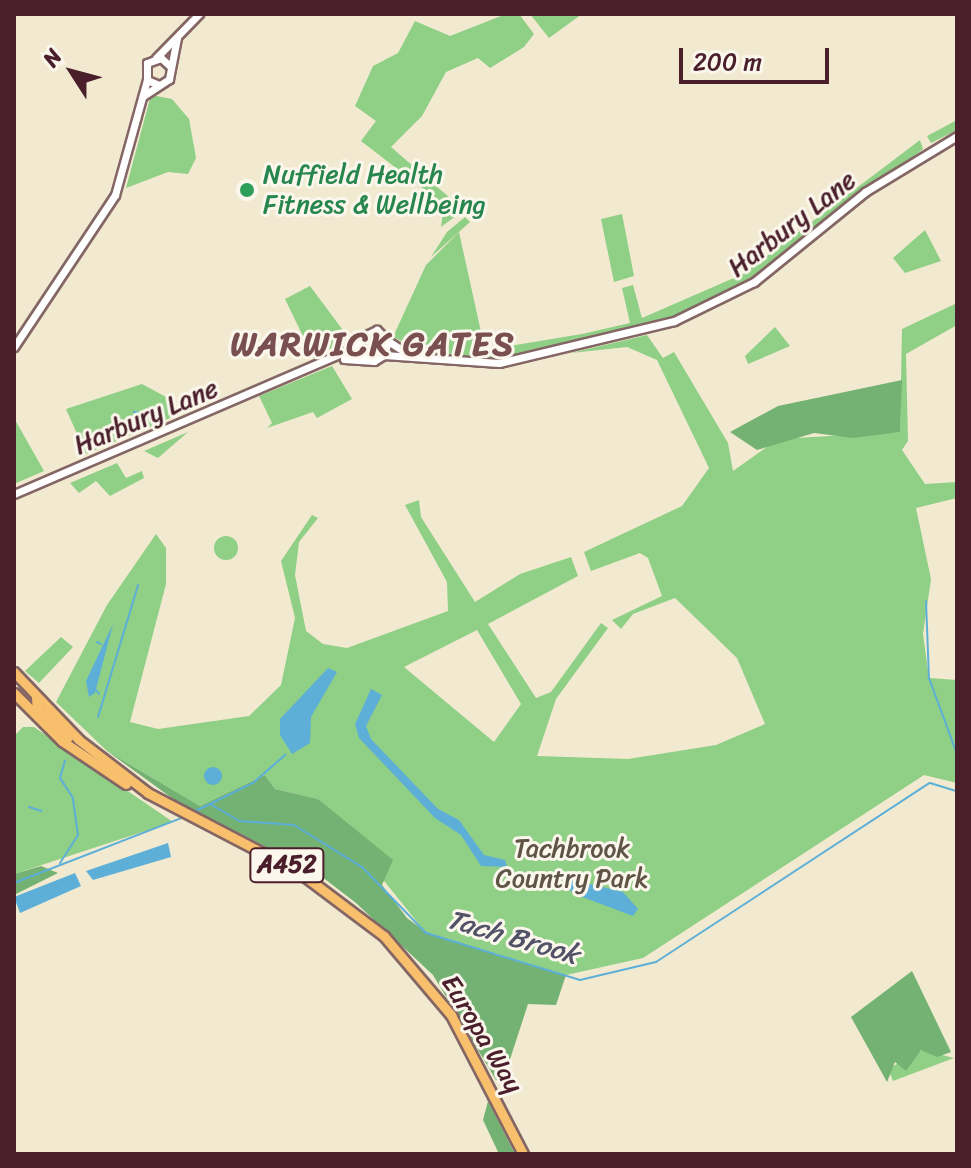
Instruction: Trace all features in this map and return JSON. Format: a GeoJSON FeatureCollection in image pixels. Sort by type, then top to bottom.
{"type":"FeatureCollection","features":[{"type":"Feature","properties":{"kind":"highway","name":"Europa Way"},"geometry":{"type":"LineString","coordinates":[[14,672],[36,698],[148,793]]}},
{"type":"Feature","properties":{"kind":"highway"},"geometry":{"type":"LineString","coordinates":[[14,682],[33,713]]}},
{"type":"Feature","properties":{"kind":"highway","name":"Europa Way"},"geometry":{"type":"LineString","coordinates":[[14,693],[33,713],[124,783],[325,889],[405,957],[461,1030],[523,1154]]}},
{"type":"Feature","properties":{"kind":"highway"},"geometry":{"type":"LineString","coordinates":[[36,698],[49,722],[124,783]]}},
{"type":"Feature","properties":{"kind":"street"},"geometry":{"type":"LineString","coordinates":[[14,347],[115,195],[147,80],[145,68],[199,14]]}},
{"type":"Feature","properties":{"kind":"street"},"geometry":{"type":"LineString","coordinates":[[141,98],[159,85],[171,67],[177,38]]}},
{"type":"Feature","properties":{"kind":"street"},"geometry":{"type":"LineString","coordinates":[[156,58],[171,67]]}},
{"type":"Feature","properties":{"kind":"street"},"geometry":{"type":"LineString","coordinates":[[147,80],[159,85]]}},
{"type":"Feature","properties":{"kind":"street","name":"Harbury Lane"},"geometry":{"type":"LineString","coordinates":[[338,360],[410,355],[506,362],[687,316],[767,273],[865,192],[957,136]]}},
{"type":"Feature","properties":{"kind":"street"},"geometry":{"type":"LineString","coordinates":[[365,359],[357,346],[372,329],[388,341],[384,355]]}},
{"type":"Feature","properties":{"kind":"street","name":"Harbury Lane"},"geometry":{"type":"LineString","coordinates":[[388,341],[410,355]]}},
{"type":"Feature","properties":{"kind":"street","name":"Harbury Lane"},"geometry":{"type":"LineString","coordinates":[[14,494],[338,360],[357,346]]}},
{"type":"Feature","properties":{"kind":"green space"},"geometry":{"type":"Polygon","coordinates":[[[506,14],[519,14],[534,34],[524,47],[490,68],[478,58],[446,72],[422,116],[391,147],[450,198],[472,204],[441,227],[444,205],[361,141],[376,121],[355,106],[373,66],[398,53],[415,21],[450,36],[506,14]]]}},
{"type":"Feature","properties":{"kind":"green space"},"geometry":{"type":"Polygon","coordinates":[[[530,14],[582,14],[549,38],[530,14]]]}},
{"type":"Feature","properties":{"kind":"green space"},"geometry":{"type":"Polygon","coordinates":[[[151,95],[172,99],[189,119],[196,158],[188,174],[168,172],[126,188],[151,95]]]}},
{"type":"Feature","properties":{"kind":"green space"},"geometry":{"type":"Polygon","coordinates":[[[957,120],[957,130],[931,143],[927,136],[957,120]]]}},
{"type":"Feature","properties":{"kind":"green space"},"geometry":{"type":"Polygon","coordinates":[[[920,140],[923,149],[754,282],[665,322],[619,339],[504,358],[432,356],[393,337],[426,265],[459,232],[485,350],[582,334],[630,323],[622,288],[633,285],[642,318],[743,274],[920,140]]]}},
{"type":"Feature","properties":{"kind":"green space"},"geometry":{"type":"Polygon","coordinates":[[[622,214],[634,276],[614,282],[601,219],[622,214]]]}},
{"type":"Feature","properties":{"kind":"green space"},"geometry":{"type":"Polygon","coordinates":[[[465,217],[470,222],[431,257],[447,232],[465,217]]]}},
{"type":"Feature","properties":{"kind":"green space"},"geometry":{"type":"Polygon","coordinates":[[[925,230],[941,261],[905,273],[893,258],[925,230]]]}},
{"type":"Feature","properties":{"kind":"green space"},"geometry":{"type":"Polygon","coordinates":[[[310,286],[351,341],[314,359],[285,299],[310,286]]]}},
{"type":"Feature","properties":{"kind":"green space","name":"Tachbrook Country Park"},"geometry":{"type":"Polygon","coordinates":[[[957,303],[957,325],[906,354],[908,441],[902,450],[925,484],[957,482],[957,498],[916,508],[931,579],[923,634],[929,678],[957,680],[957,783],[924,775],[643,958],[566,975],[426,933],[318,799],[275,789],[265,775],[200,806],[107,751],[56,702],[107,605],[156,534],[166,548],[166,584],[130,722],[158,729],[249,716],[281,685],[295,618],[281,561],[312,515],[318,518],[299,542],[295,575],[306,631],[323,644],[347,648],[448,611],[447,582],[405,505],[419,500],[421,517],[475,602],[520,574],[571,557],[578,576],[488,624],[536,698],[551,692],[601,623],[608,628],[556,699],[537,756],[628,759],[716,745],[765,724],[737,658],[675,598],[633,614],[621,629],[612,620],[662,596],[648,558],[640,553],[591,571],[584,552],[682,506],[709,468],[657,360],[627,347],[571,353],[647,335],[663,358],[674,352],[728,443],[733,471],[778,439],[900,432],[902,329],[957,303]],[[477,630],[404,667],[494,742],[521,704],[477,630]]]}},
{"type":"Feature","properties":{"kind":"green space"},"geometry":{"type":"Polygon","coordinates":[[[775,327],[790,346],[748,364],[745,356],[775,327]]]}},
{"type":"Feature","properties":{"kind":"green space"},"geometry":{"type":"Polygon","coordinates":[[[332,366],[352,399],[317,418],[313,412],[267,428],[272,423],[259,396],[332,366]]]}},
{"type":"Feature","properties":{"kind":"green space"},"geometry":{"type":"Polygon","coordinates":[[[902,380],[900,432],[853,438],[814,433],[757,450],[730,432],[778,406],[902,380]]]}},
{"type":"Feature","properties":{"kind":"green space"},"geometry":{"type":"Polygon","coordinates":[[[142,384],[168,398],[170,418],[86,454],[66,409],[142,384]]]}},
{"type":"Feature","properties":{"kind":"green space"},"geometry":{"type":"Polygon","coordinates":[[[14,418],[44,471],[14,484],[14,418]]]}},
{"type":"Feature","properties":{"kind":"green space"},"geometry":{"type":"Polygon","coordinates":[[[188,432],[158,458],[144,451],[188,432]]]}},
{"type":"Feature","properties":{"kind":"green space"},"geometry":{"type":"Polygon","coordinates":[[[117,463],[126,478],[142,471],[144,478],[110,496],[96,481],[79,493],[70,483],[117,463]]]}},
{"type":"Feature","properties":{"kind":"green space"},"geometry":{"type":"Polygon","coordinates":[[[226,536],[237,543],[238,548],[231,559],[226,560],[215,553],[214,548],[221,537],[226,536]]]}},
{"type":"Feature","properties":{"kind":"green space"},"geometry":{"type":"Polygon","coordinates":[[[61,637],[73,647],[39,683],[25,671],[61,637]]]}},
{"type":"Feature","properties":{"kind":"green space"},"geometry":{"type":"Polygon","coordinates":[[[23,727],[34,727],[173,822],[14,874],[14,736],[23,727]]]}},
{"type":"Feature","properties":{"kind":"green space"},"geometry":{"type":"Polygon","coordinates":[[[107,751],[200,806],[265,775],[275,789],[318,799],[393,860],[382,885],[407,918],[427,933],[566,975],[556,1005],[528,1004],[503,1081],[496,1080],[433,975],[356,903],[317,873],[176,801],[107,751]]]}},
{"type":"Feature","properties":{"kind":"green space"},"geometry":{"type":"Polygon","coordinates":[[[41,866],[58,873],[14,895],[14,874],[41,866]]]}},
{"type":"Feature","properties":{"kind":"green space"},"geometry":{"type":"Polygon","coordinates":[[[912,971],[951,1052],[937,1057],[921,1050],[906,1071],[895,1062],[887,1082],[851,1017],[912,971]]]}},
{"type":"Feature","properties":{"kind":"green space"},"geometry":{"type":"Polygon","coordinates":[[[922,1050],[954,1058],[893,1081],[888,1069],[922,1050]]]}},
{"type":"Feature","properties":{"kind":"green space"},"geometry":{"type":"Polygon","coordinates":[[[488,1101],[515,1154],[499,1154],[483,1120],[488,1101]]]}},
{"type":"Feature","properties":{"kind":"water"},"geometry":{"type":"Polygon","coordinates":[[[113,624],[95,693],[89,697],[86,681],[113,624]]]}},
{"type":"Feature","properties":{"kind":"water"},"geometry":{"type":"Polygon","coordinates":[[[328,668],[337,672],[311,717],[310,743],[292,754],[280,735],[280,719],[328,668]]]}},
{"type":"Feature","properties":{"kind":"water"},"geometry":{"type":"Polygon","coordinates":[[[371,689],[382,695],[366,726],[371,739],[438,809],[459,820],[484,855],[505,860],[507,867],[481,866],[461,835],[435,818],[359,738],[355,724],[371,689]]]}},
{"type":"Feature","properties":{"kind":"water"},"geometry":{"type":"Polygon","coordinates":[[[213,767],[222,776],[213,785],[204,776],[213,767]]]}},
{"type":"Feature","properties":{"kind":"water"},"geometry":{"type":"Polygon","coordinates":[[[168,843],[171,857],[93,880],[86,871],[168,843]]]}},
{"type":"Feature","properties":{"kind":"water"},"geometry":{"type":"Polygon","coordinates":[[[75,873],[81,886],[20,913],[14,897],[75,873]]]}},
{"type":"Feature","properties":{"kind":"water"},"geometry":{"type":"Polygon","coordinates":[[[565,878],[623,892],[638,909],[633,916],[585,898],[569,890],[565,878]]]}},
{"type":"Feature","properties":{"kind":"waterway"},"geometry":{"type":"LineString","coordinates":[[134,412],[141,413]]}},
{"type":"Feature","properties":{"kind":"waterway"},"geometry":{"type":"LineString","coordinates":[[98,717],[138,585]]}},
{"type":"Feature","properties":{"kind":"waterway"},"geometry":{"type":"LineString","coordinates":[[926,601],[929,678],[957,754]]}},
{"type":"Feature","properties":{"kind":"waterway"},"geometry":{"type":"LineString","coordinates":[[97,642],[101,644]]}},
{"type":"Feature","properties":{"kind":"waterway"},"geometry":{"type":"LineString","coordinates":[[96,690],[99,694]]}},
{"type":"Feature","properties":{"kind":"waterway"},"geometry":{"type":"LineString","coordinates":[[210,804],[253,783],[285,755]]}},
{"type":"Feature","properties":{"kind":"waterway"},"geometry":{"type":"LineString","coordinates":[[60,863],[78,835],[73,798],[60,778],[65,761]]}},
{"type":"Feature","properties":{"kind":"waterway","name":"Tach Brook"},"geometry":{"type":"LineString","coordinates":[[193,812],[210,804],[239,821],[294,825],[362,867],[426,933],[580,980],[656,962],[930,783],[957,791]]}},
{"type":"Feature","properties":{"kind":"waterway"},"geometry":{"type":"LineString","coordinates":[[29,807],[41,811]]}},
{"type":"Feature","properties":{"kind":"waterway","name":"Tach Brook"},"geometry":{"type":"LineString","coordinates":[[14,883],[184,817]]}},
{"type":"Feature","properties":{"kind":"place","name":"Nuffield Health Fitness & Wellbeing"},"geometry":{"type":"Point","coordinates":[247,190]}},
{"type":"Feature","properties":{"kind":"district","name":"WARWICK GATES"},"geometry":{"type":"Point","coordinates":[373,345]}}]}
